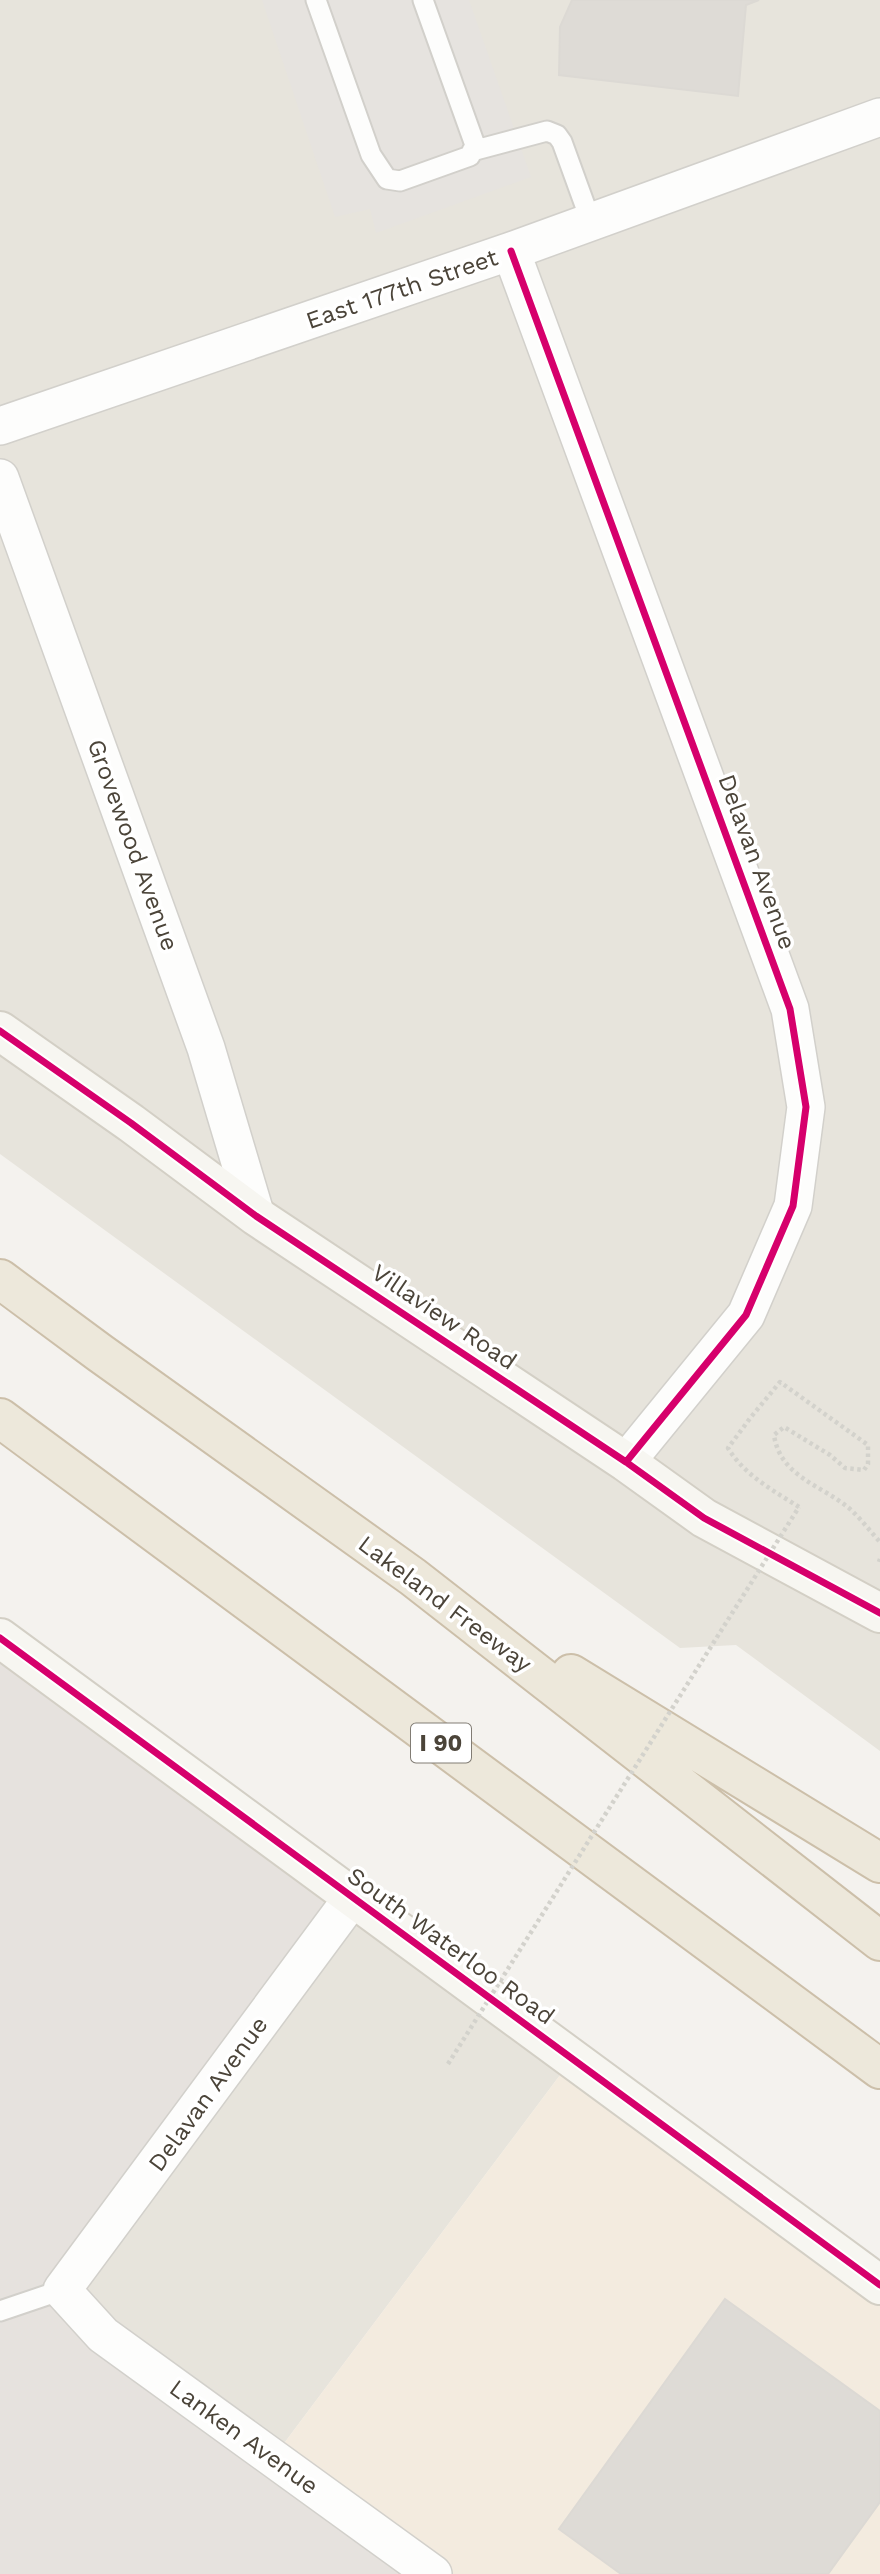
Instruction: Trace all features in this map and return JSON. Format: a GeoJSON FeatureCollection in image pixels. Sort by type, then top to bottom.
{"type":"FeatureCollection","features":[{"type":"Feature","properties":{"kind":"highway","name":"Lakeland Freeway"},"geometry":{"type":"LineString","coordinates":[[0,1279],[413,1577],[880,1941]]}},
{"type":"Feature","properties":{"kind":"highway","name":"I 90"},"geometry":{"type":"LineString","coordinates":[[0,1418],[880,2069]]}},
{"type":"Feature","properties":{"kind":"highway"},"geometry":{"type":"LineString","coordinates":[[413,1577],[880,1863]]}},
{"type":"Feature","properties":{"kind":"street","name":"East 177th Street"},"geometry":{"type":"LineString","coordinates":[[0,426],[511,251],[880,117]]}},
{"type":"Feature","properties":{"kind":"street","name":"Delavan Avenue"},"geometry":{"type":"LineString","coordinates":[[511,251],[790,1009],[806,1107],[793,1206],[747,1315],[626,1462]]}},
{"type":"Feature","properties":{"kind":"street","name":"Grovewood Avenue"},"geometry":{"type":"LineString","coordinates":[[0,478],[206,1048],[256,1216]]}},
{"type":"Feature","properties":{"kind":"street","name":"Villaview Road"},"geometry":{"type":"LineString","coordinates":[[0,1031],[131,1123],[256,1216],[626,1462],[704,1518],[880,1613]]}},
{"type":"Feature","properties":{"kind":"street","name":"South Waterloo Road"},"geometry":{"type":"LineString","coordinates":[[0,1638],[880,2286]]}},
{"type":"Feature","properties":{"kind":"street","name":"Delavan Avenue"},"geometry":{"type":"LineString","coordinates":[[62,2290],[353,1897]]}},
{"type":"Feature","properties":{"kind":"street","name":"Lanken Avenue"},"geometry":{"type":"LineString","coordinates":[[62,2290],[103,2335],[433,2574]]}},
{"type":"Feature","properties":{"kind":"lane"},"geometry":{"type":"LineString","coordinates":[[316,0],[371,155],[387,179],[400,181],[470,156],[475,145],[423,0]]}},
{"type":"Feature","properties":{"kind":"lane"},"geometry":{"type":"LineString","coordinates":[[472,151],[547,131],[556,135],[562,142],[591,222]]}},
{"type":"Feature","properties":{"kind":"lane"},"geometry":{"type":"LineString","coordinates":[[0,2311],[62,2290]]}},
{"type":"Feature","properties":{"kind":"path"},"geometry":{"type":"LineString","coordinates":[[448,2064],[799,1507],[759,1481],[733,1457],[728,1448],[780,1382],[868,1445],[868,1464],[864,1470],[845,1468],[830,1455],[784,1427],[774,1435],[776,1451],[799,1476],[849,1508],[880,1542]]}},
{"type":"Feature","properties":{"kind":"shaded area"},"geometry":{"type":"Polygon","coordinates":[[[0,0],[880,0],[880,1751],[736,1645],[680,1648],[0,1154],[0,0]]]}},
{"type":"Feature","properties":{"kind":"shaded area"},"geometry":{"type":"Polygon","coordinates":[[[262,0],[469,0],[531,177],[376,233],[370,209],[335,217],[262,0]]]}},
{"type":"Feature","properties":{"kind":"shaded area"},"geometry":{"type":"Polygon","coordinates":[[[0,1638],[353,1897],[62,2290],[433,2574],[0,2574],[0,1638]]]}},
{"type":"Feature","properties":{"kind":"shaded area"},"geometry":{"type":"Polygon","coordinates":[[[353,1897],[572,2059],[273,2458],[62,2290],[353,1897]]]}},
{"type":"Feature","properties":{"kind":"shaded area"},"geometry":{"type":"Polygon","coordinates":[[[572,2059],[880,2285],[880,2574],[433,2574],[273,2458],[572,2059]]]}},
{"type":"Feature","properties":{"kind":"building"},"geometry":{"type":"Polygon","coordinates":[[[572,0],[759,0],[746,5],[738,96],[559,75],[560,27],[572,0]]]}},
{"type":"Feature","properties":{"kind":"building"},"geometry":{"type":"Polygon","coordinates":[[[725,2299],[880,2411],[880,2502],[828,2574],[621,2574],[559,2529],[725,2299]]]}},
{"type":"Feature","properties":{"kind":"cycle path"},"geometry":{"type":"LineString","coordinates":[[511,251],[790,1009],[806,1107],[793,1206],[746,1315],[626,1462]]}},
{"type":"Feature","properties":{"kind":"cycle path"},"geometry":{"type":"LineString","coordinates":[[0,1031],[131,1123],[256,1216],[626,1462],[704,1518],[880,1613]]}},
{"type":"Feature","properties":{"kind":"cycle path"},"geometry":{"type":"LineString","coordinates":[[0,1638],[880,2285]]}}]}
